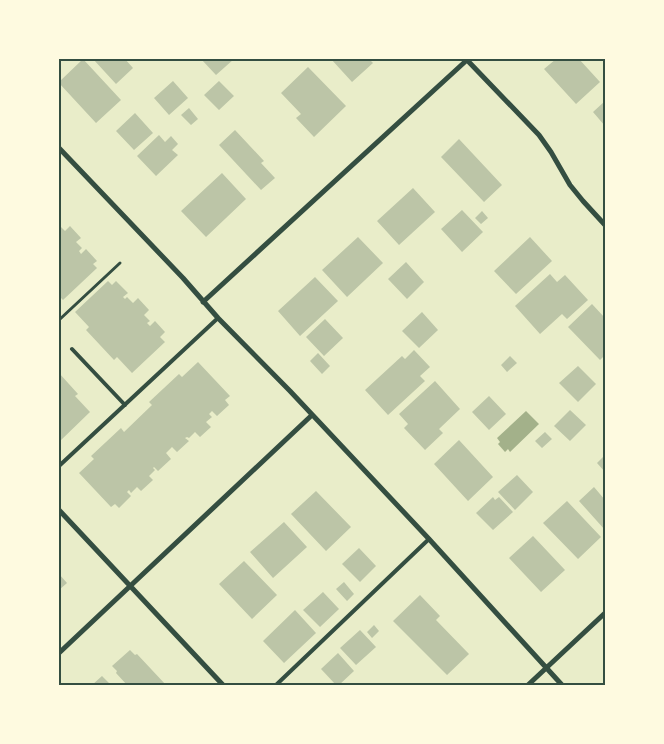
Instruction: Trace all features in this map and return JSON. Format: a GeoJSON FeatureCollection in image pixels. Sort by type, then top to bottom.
{"type":"FeatureCollection","features":[{"type":"Feature","properties":{"kind":"street"},"geometry":{"type":"LineString","coordinates":[[203,302],[467,59],[539,135],[570,185],[605,225]]}},
{"type":"Feature","properties":{"kind":"street"},"geometry":{"type":"LineString","coordinates":[[59,148],[429,539],[562,685]]}},
{"type":"Feature","properties":{"kind":"street"},"geometry":{"type":"LineString","coordinates":[[59,653],[312,415]]}},
{"type":"Feature","properties":{"kind":"street"},"geometry":{"type":"LineString","coordinates":[[59,510],[223,685]]}},
{"type":"Feature","properties":{"kind":"street"},"geometry":{"type":"LineString","coordinates":[[528,685],[605,613]]}},
{"type":"Feature","properties":{"kind":"lane"},"geometry":{"type":"LineString","coordinates":[[59,466],[218,318]]}},
{"type":"Feature","properties":{"kind":"lane"},"geometry":{"type":"LineString","coordinates":[[72,349],[125,405]]}},
{"type":"Feature","properties":{"kind":"lane"},"geometry":{"type":"LineString","coordinates":[[276,685],[429,539]]}},
{"type":"Feature","properties":{"kind":"path"},"geometry":{"type":"LineString","coordinates":[[59,321],[120,263]]}},
{"type":"Feature","properties":{"kind":"shaded area"},"geometry":{"type":"Polygon","coordinates":[[[526,411],[539,424],[510,452],[508,449],[505,452],[498,444],[500,442],[497,438],[526,411]]]}},
{"type":"Feature","properties":{"kind":"building"},"geometry":{"type":"Polygon","coordinates":[[[83,59],[121,100],[96,123],[59,83],[83,59]]]}},
{"type":"Feature","properties":{"kind":"building"},"geometry":{"type":"Polygon","coordinates":[[[93,59],[125,59],[133,68],[116,84],[93,59]]]}},
{"type":"Feature","properties":{"kind":"building"},"geometry":{"type":"Polygon","coordinates":[[[201,59],[234,59],[216,75],[201,59]]]}},
{"type":"Feature","properties":{"kind":"building"},"geometry":{"type":"Polygon","coordinates":[[[331,59],[369,59],[373,63],[352,82],[331,59]]]}},
{"type":"Feature","properties":{"kind":"building"},"geometry":{"type":"Polygon","coordinates":[[[556,59],[579,59],[600,82],[576,104],[544,69],[556,59]]]}},
{"type":"Feature","properties":{"kind":"building"},"geometry":{"type":"Polygon","coordinates":[[[308,67],[346,106],[314,137],[296,118],[301,114],[281,93],[308,67]]]}},
{"type":"Feature","properties":{"kind":"building"},"geometry":{"type":"Polygon","coordinates":[[[173,81],[188,98],[169,115],[154,98],[173,81]]]}},
{"type":"Feature","properties":{"kind":"building"},"geometry":{"type":"Polygon","coordinates":[[[219,81],[234,96],[219,110],[204,95],[219,81]]]}},
{"type":"Feature","properties":{"kind":"building"},"geometry":{"type":"Polygon","coordinates":[[[605,101],[605,126],[593,112],[605,101]]]}},
{"type":"Feature","properties":{"kind":"building"},"geometry":{"type":"Polygon","coordinates":[[[189,108],[198,119],[191,125],[181,115],[189,108]]]}},
{"type":"Feature","properties":{"kind":"building"},"geometry":{"type":"Polygon","coordinates":[[[135,113],[153,133],[134,150],[116,131],[135,113]]]}},
{"type":"Feature","properties":{"kind":"building"},"geometry":{"type":"Polygon","coordinates":[[[235,130],[264,161],[261,163],[275,178],[261,190],[219,145],[235,130]]]}},
{"type":"Feature","properties":{"kind":"building"},"geometry":{"type":"Polygon","coordinates":[[[159,135],[165,142],[171,136],[178,144],[172,150],[178,155],[156,176],[137,156],[159,135]]]}},
{"type":"Feature","properties":{"kind":"building"},"geometry":{"type":"Polygon","coordinates":[[[459,139],[502,185],[484,202],[441,157],[459,139]]]}},
{"type":"Feature","properties":{"kind":"building"},"geometry":{"type":"Polygon","coordinates":[[[222,173],[246,199],[206,237],[181,211],[222,173]]]}},
{"type":"Feature","properties":{"kind":"building"},"geometry":{"type":"Polygon","coordinates":[[[413,188],[435,212],[399,245],[377,221],[413,188]]]}},
{"type":"Feature","properties":{"kind":"building"},"geometry":{"type":"Polygon","coordinates":[[[462,210],[483,232],[462,252],[441,229],[462,210]]]}},
{"type":"Feature","properties":{"kind":"building"},"geometry":{"type":"Polygon","coordinates":[[[482,211],[488,218],[481,224],[475,218],[482,211]]]}},
{"type":"Feature","properties":{"kind":"building"},"geometry":{"type":"Polygon","coordinates":[[[60,226],[65,231],[70,226],[81,238],[76,242],[82,248],[79,251],[81,254],[86,249],[97,261],[93,264],[97,268],[63,300],[59,296],[60,226]]]}},
{"type":"Feature","properties":{"kind":"building"},"geometry":{"type":"Polygon","coordinates":[[[358,237],[383,263],[347,297],[322,270],[358,237]]]}},
{"type":"Feature","properties":{"kind":"building"},"geometry":{"type":"Polygon","coordinates":[[[530,237],[552,261],[516,294],[494,271],[530,237]]]}},
{"type":"Feature","properties":{"kind":"building"},"geometry":{"type":"Polygon","coordinates":[[[406,262],[424,282],[407,299],[388,279],[406,262]]]}},
{"type":"Feature","properties":{"kind":"building"},"geometry":{"type":"Polygon","coordinates":[[[550,274],[557,282],[565,275],[588,300],[567,319],[562,314],[540,334],[515,306],[550,274]]]}},
{"type":"Feature","properties":{"kind":"building"},"geometry":{"type":"Polygon","coordinates":[[[315,277],[338,301],[300,336],[278,311],[315,277]]]}},
{"type":"Feature","properties":{"kind":"building"},"geometry":{"type":"Polygon","coordinates":[[[108,281],[112,285],[116,281],[128,293],[123,297],[125,299],[127,297],[133,303],[138,298],[149,310],[144,315],[150,321],[147,323],[150,326],[155,321],[165,332],[160,337],[165,342],[132,373],[117,357],[114,360],[86,330],[89,327],[75,312],[108,281]]]}},
{"type":"Feature","properties":{"kind":"building"},"geometry":{"type":"Polygon","coordinates":[[[592,304],[605,318],[605,355],[600,360],[568,327],[592,304]]]}},
{"type":"Feature","properties":{"kind":"building"},"geometry":{"type":"Polygon","coordinates":[[[422,312],[438,330],[419,348],[402,331],[422,312]]]}},
{"type":"Feature","properties":{"kind":"building"},"geometry":{"type":"Polygon","coordinates":[[[325,319],[343,338],[324,356],[306,337],[325,319]]]}},
{"type":"Feature","properties":{"kind":"building"},"geometry":{"type":"Polygon","coordinates":[[[414,350],[430,367],[420,376],[425,381],[388,415],[365,390],[402,356],[405,359],[414,350]]]}},
{"type":"Feature","properties":{"kind":"building"},"geometry":{"type":"Polygon","coordinates":[[[318,353],[330,366],[322,374],[310,361],[318,353]]]}},
{"type":"Feature","properties":{"kind":"building"},"geometry":{"type":"Polygon","coordinates":[[[510,356],[517,363],[507,372],[501,365],[510,356]]]}},
{"type":"Feature","properties":{"kind":"building"},"geometry":{"type":"Polygon","coordinates":[[[198,362],[230,396],[225,400],[229,405],[217,416],[212,411],[209,414],[212,417],[206,422],[211,427],[200,437],[195,432],[189,438],[185,438],[189,441],[177,452],[172,447],[166,453],[171,459],[158,471],[153,468],[155,470],[149,476],[153,480],[141,491],[137,487],[131,493],[129,490],[127,492],[131,496],[119,508],[115,504],[111,507],[79,473],[94,459],[91,456],[121,428],[124,432],[152,405],[149,402],[179,374],[182,377],[198,362]]]}},
{"type":"Feature","properties":{"kind":"building"},"geometry":{"type":"Polygon","coordinates":[[[578,366],[596,384],[578,402],[559,383],[578,366]]]}},
{"type":"Feature","properties":{"kind":"building"},"geometry":{"type":"Polygon","coordinates":[[[59,373],[78,394],[75,396],[90,412],[59,442],[59,373]]]}},
{"type":"Feature","properties":{"kind":"building"},"geometry":{"type":"Polygon","coordinates":[[[435,381],[460,409],[439,429],[443,433],[425,450],[404,428],[408,424],[399,414],[435,381]]]}},
{"type":"Feature","properties":{"kind":"building"},"geometry":{"type":"Polygon","coordinates":[[[489,396],[506,414],[489,430],[472,412],[489,396]]]}},
{"type":"Feature","properties":{"kind":"building"},"geometry":{"type":"Polygon","coordinates":[[[570,410],[586,425],[570,441],[554,426],[570,410]]]}},
{"type":"Feature","properties":{"kind":"building"},"geometry":{"type":"Polygon","coordinates":[[[545,432],[552,439],[542,448],[535,441],[545,432]]]}},
{"type":"Feature","properties":{"kind":"building"},"geometry":{"type":"Polygon","coordinates":[[[459,440],[493,477],[468,501],[434,464],[459,440]]]}},
{"type":"Feature","properties":{"kind":"building"},"geometry":{"type":"Polygon","coordinates":[[[605,455],[605,472],[597,463],[605,455]]]}},
{"type":"Feature","properties":{"kind":"building"},"geometry":{"type":"Polygon","coordinates":[[[517,475],[533,492],[515,510],[498,492],[517,475]]]}},
{"type":"Feature","properties":{"kind":"building"},"geometry":{"type":"Polygon","coordinates":[[[594,487],[605,500],[605,530],[579,501],[594,487]]]}},
{"type":"Feature","properties":{"kind":"building"},"geometry":{"type":"Polygon","coordinates":[[[316,491],[351,527],[326,551],[291,514],[316,491]]]}},
{"type":"Feature","properties":{"kind":"building"},"geometry":{"type":"Polygon","coordinates":[[[493,497],[495,500],[499,497],[513,512],[493,530],[476,513],[493,497]]]}},
{"type":"Feature","properties":{"kind":"building"},"geometry":{"type":"Polygon","coordinates":[[[567,501],[601,537],[578,559],[543,523],[567,501]]]}},
{"type":"Feature","properties":{"kind":"building"},"geometry":{"type":"Polygon","coordinates":[[[284,522],[307,547],[273,578],[250,552],[284,522]]]}},
{"type":"Feature","properties":{"kind":"building"},"geometry":{"type":"Polygon","coordinates":[[[533,536],[565,570],[541,592],[509,558],[533,536]]]}},
{"type":"Feature","properties":{"kind":"building"},"geometry":{"type":"Polygon","coordinates":[[[359,548],[376,566],[360,582],[342,564],[359,548]]]}},
{"type":"Feature","properties":{"kind":"building"},"geometry":{"type":"Polygon","coordinates":[[[244,561],[277,595],[252,619],[219,584],[244,561]]]}},
{"type":"Feature","properties":{"kind":"building"},"geometry":{"type":"Polygon","coordinates":[[[59,574],[67,583],[59,590],[59,574]]]}},
{"type":"Feature","properties":{"kind":"building"},"geometry":{"type":"Polygon","coordinates":[[[344,582],[354,594],[347,601],[336,589],[344,582]]]}},
{"type":"Feature","properties":{"kind":"building"},"geometry":{"type":"Polygon","coordinates":[[[323,592],[339,609],[320,627],[303,610],[323,592]]]}},
{"type":"Feature","properties":{"kind":"building"},"geometry":{"type":"Polygon","coordinates":[[[420,595],[440,616],[436,620],[469,654],[447,675],[393,621],[420,595]]]}},
{"type":"Feature","properties":{"kind":"building"},"geometry":{"type":"Polygon","coordinates":[[[295,610],[316,633],[284,663],[263,641],[295,610]]]}},
{"type":"Feature","properties":{"kind":"building"},"geometry":{"type":"Polygon","coordinates":[[[374,625],[379,631],[372,638],[367,632],[374,625]]]}},
{"type":"Feature","properties":{"kind":"building"},"geometry":{"type":"Polygon","coordinates":[[[360,630],[376,647],[356,665],[340,648],[360,630]]]}},
{"type":"Feature","properties":{"kind":"building"},"geometry":{"type":"Polygon","coordinates":[[[130,650],[135,655],[137,654],[166,685],[127,685],[112,666],[130,650]]]}},
{"type":"Feature","properties":{"kind":"building"},"geometry":{"type":"Polygon","coordinates":[[[338,653],[354,671],[339,685],[336,685],[321,669],[338,653]]]}},
{"type":"Feature","properties":{"kind":"building"},"geometry":{"type":"Polygon","coordinates":[[[102,676],[111,685],[92,685],[102,676]]]}}]}
